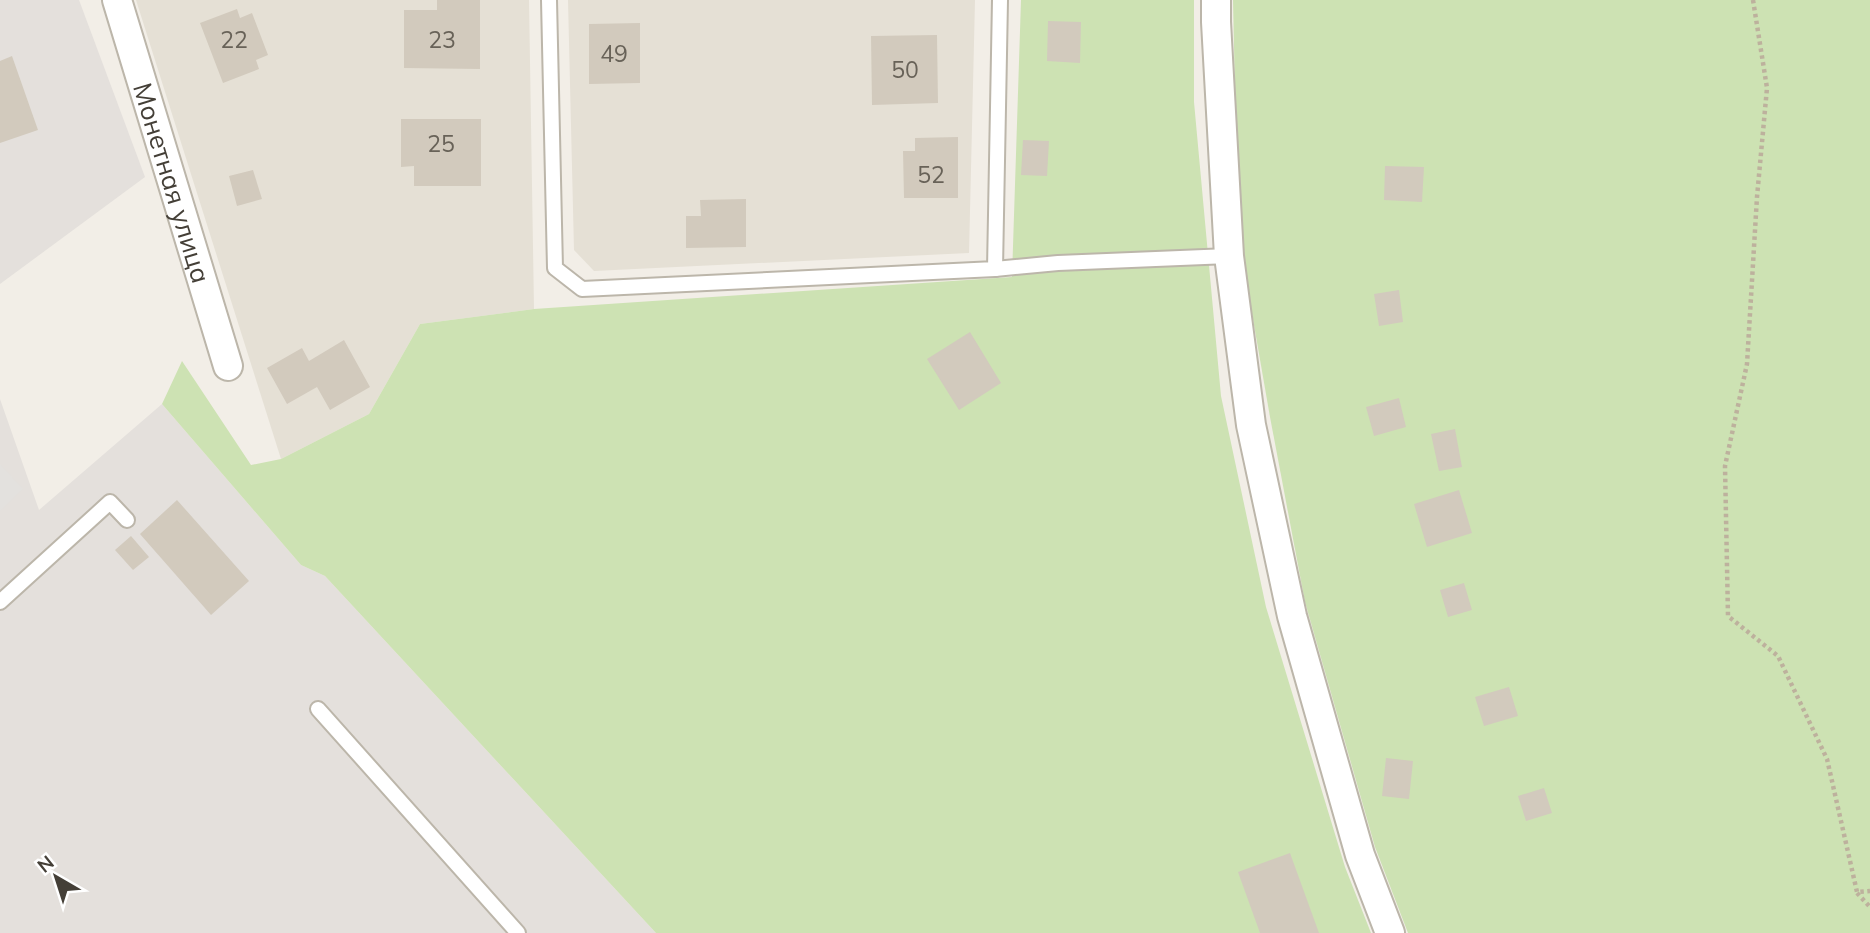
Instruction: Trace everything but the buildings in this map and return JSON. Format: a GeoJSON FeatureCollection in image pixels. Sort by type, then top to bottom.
{"type":"FeatureCollection","features":[{"type":"Feature","properties":{"kind":"street","name":"Монетная улица"},"geometry":{"type":"LineString","coordinates":[[117,0],[228,366]]}},
{"type":"Feature","properties":{"kind":"street"},"geometry":{"type":"LineString","coordinates":[[1216,0],[1229,256],[1251,425],[1292,616],[1360,855],[1390,933]]}},
{"type":"Feature","properties":{"kind":"lane"},"geometry":{"type":"LineString","coordinates":[[549,0],[555,268],[582,289],[1229,256]]}},
{"type":"Feature","properties":{"kind":"lane"},"geometry":{"type":"LineString","coordinates":[[995,269],[1000,0]]}},
{"type":"Feature","properties":{"kind":"lane"},"geometry":{"type":"LineString","coordinates":[[0,601],[110,502],[127,520]]}},
{"type":"Feature","properties":{"kind":"lane"},"geometry":{"type":"LineString","coordinates":[[318,709],[518,933]]}},
{"type":"Feature","properties":{"kind":"path"},"geometry":{"type":"LineString","coordinates":[[1753,0],[1767,88],[1747,364],[1725,466],[1728,616],[1778,656],[1827,759],[1857,892],[1870,907]]}},
{"type":"Feature","properties":{"kind":"path"},"geometry":{"type":"LineString","coordinates":[[1857,892],[1870,891]]}},
{"type":"Feature","properties":{"kind":"shaded area"},"geometry":{"type":"Polygon","coordinates":[[[0,0],[79,0],[145,177],[0,284],[0,0]]]}},
{"type":"Feature","properties":{"kind":"shaded area"},"geometry":{"type":"Polygon","coordinates":[[[136,0],[529,0],[534,309],[420,324],[369,414],[281,459],[136,0]]]}},
{"type":"Feature","properties":{"kind":"shaded area"},"geometry":{"type":"Polygon","coordinates":[[[568,0],[975,0],[969,253],[594,271],[574,250],[568,0]]]}},
{"type":"Feature","properties":{"kind":"shaded area"},"geometry":{"type":"Polygon","coordinates":[[[0,399],[39,510],[162,404],[301,565],[325,576],[656,933],[0,933],[0,399]]]}},
{"type":"Feature","properties":{"kind":"shaded area"},"geometry":{"type":"Polygon","coordinates":[[[0,464],[23,489],[0,511],[0,464]]]}},
{"type":"Feature","properties":{"kind":"green space"},"geometry":{"type":"Polygon","coordinates":[[[1021,0],[1194,0],[1194,102],[1221,396],[1266,607],[1345,867],[1371,933],[656,933],[325,576],[301,565],[162,404],[182,361],[251,465],[281,459],[369,414],[420,324],[534,309],[1012,277],[1021,0]]]}},
{"type":"Feature","properties":{"kind":"green space"},"geometry":{"type":"Polygon","coordinates":[[[1233,0],[1870,0],[1870,933],[1408,933],[1375,847],[1305,602],[1270,417],[1238,233],[1233,0]]]}}]}
